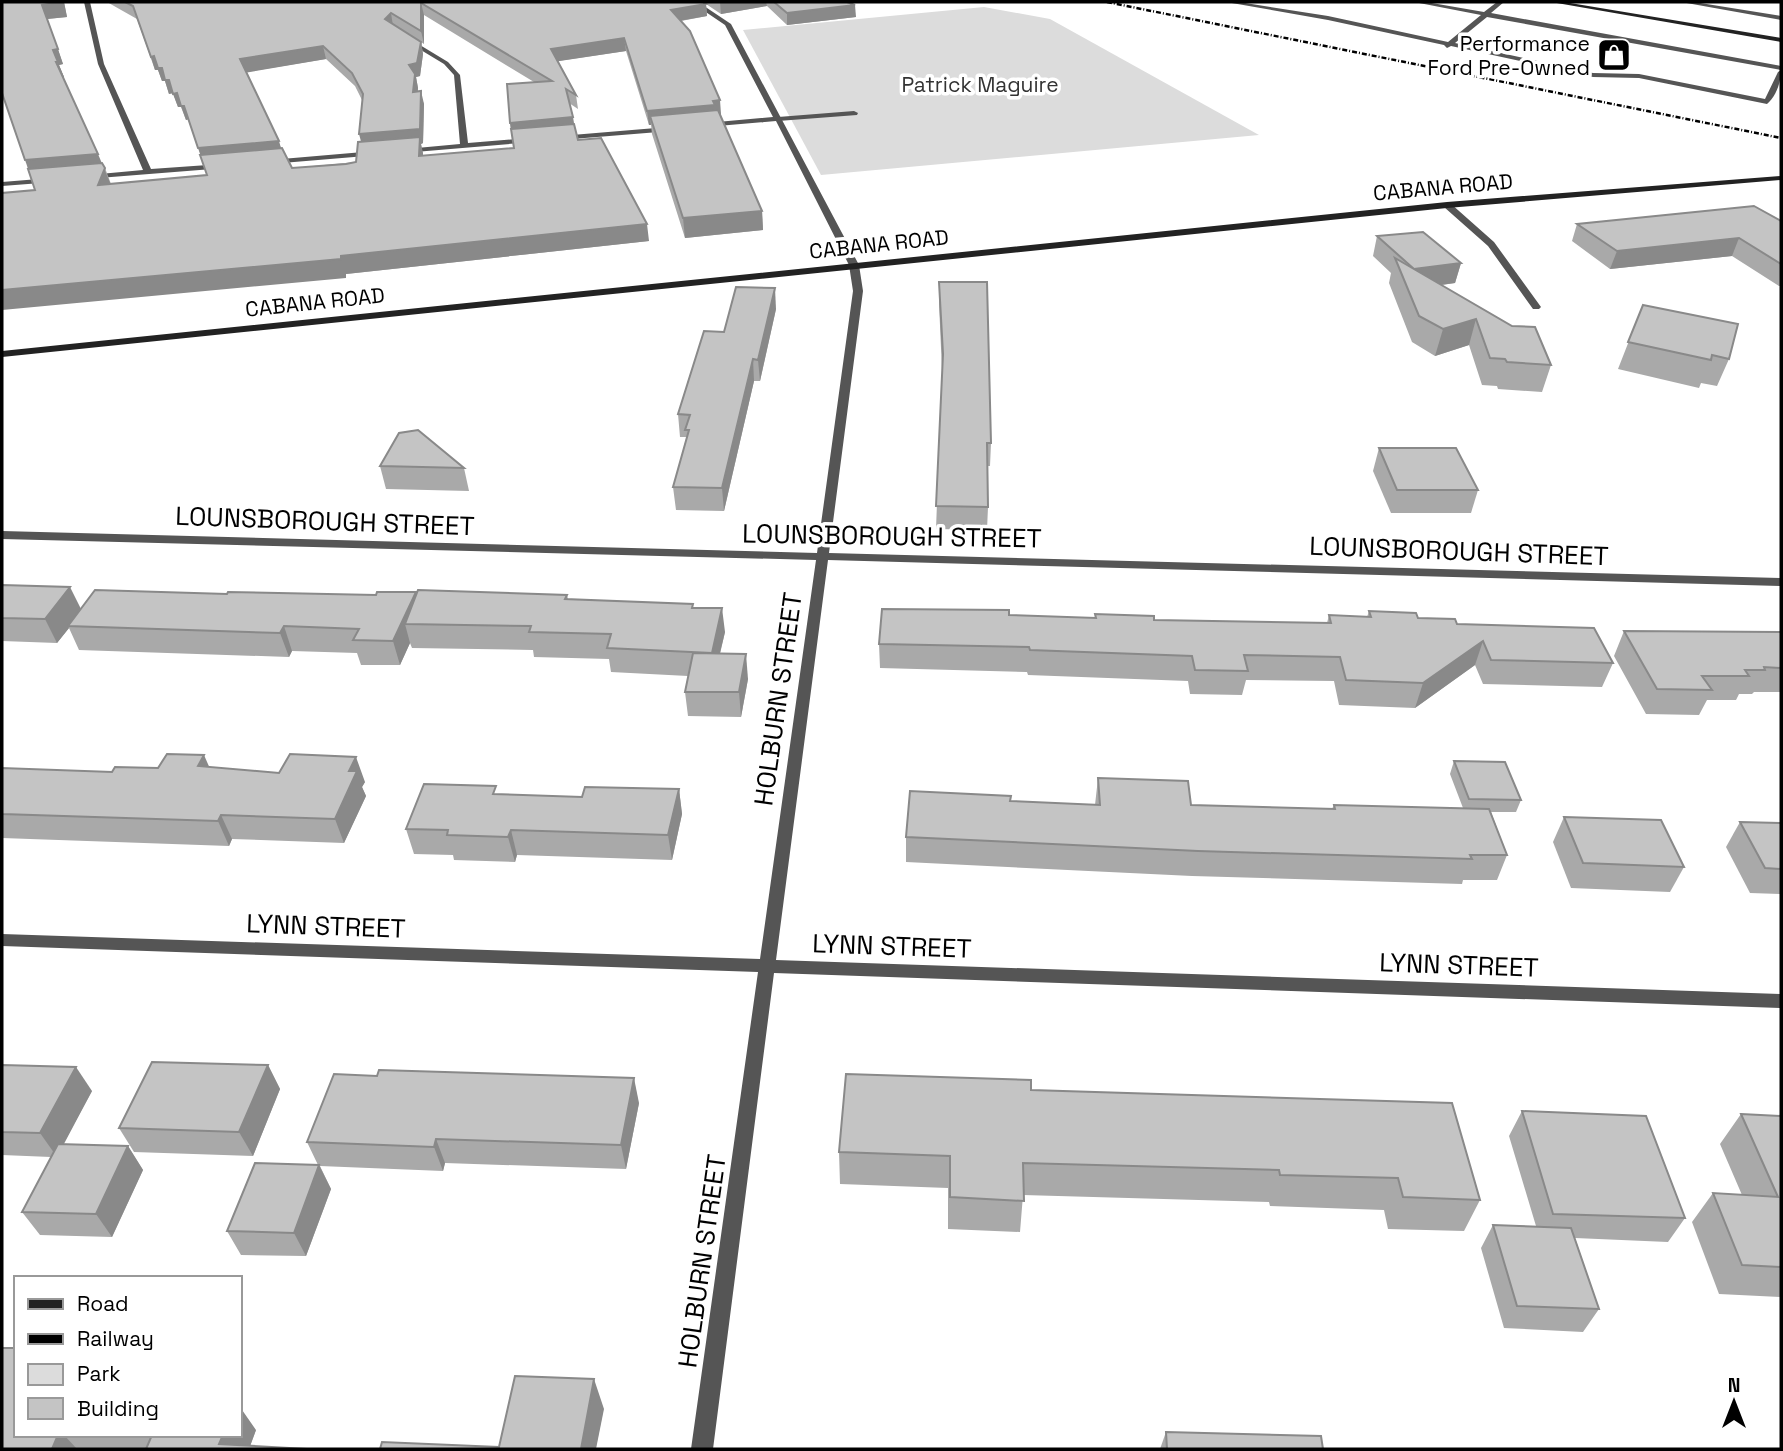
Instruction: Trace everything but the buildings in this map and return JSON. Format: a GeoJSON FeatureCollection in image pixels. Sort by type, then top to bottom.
{"type":"FeatureCollection","features":[{"type":"Feature","properties":{"kind":"main road"},"geometry":{"type":"LineString","coordinates":[[1554,2],[1588,4],[1781,42]]}},
{"type":"Feature","properties":{"kind":"main road","name":"CABANA ROAD"},"geometry":{"type":"LineString","coordinates":[[1760,178],[1781,169]]}},
{"type":"Feature","properties":{"kind":"main road","name":"CABANA ROAD"},"geometry":{"type":"LineString","coordinates":[[2,354],[1447,205],[1781,177]]}},
{"type":"Feature","properties":{"kind":"street"},"geometry":{"type":"LineString","coordinates":[[87,2],[101,64],[148,172]]}},
{"type":"Feature","properties":{"kind":"street","name":"HOLBURN STREET"},"geometry":{"type":"LineString","coordinates":[[694,2],[728,24],[854,265],[858,291],[702,1449]]}},
{"type":"Feature","properties":{"kind":"street"},"geometry":{"type":"LineString","coordinates":[[1229,2],[1328,19],[1593,75],[1639,75],[1768,102],[1781,70],[1417,2]]}},
{"type":"Feature","properties":{"kind":"street"},"geometry":{"type":"LineString","coordinates":[[1447,46],[1501,2]]}},
{"type":"Feature","properties":{"kind":"street"},"geometry":{"type":"LineString","coordinates":[[1684,2],[1781,17]]}},
{"type":"Feature","properties":{"kind":"street"},"geometry":{"type":"LineString","coordinates":[[402,37],[446,63],[457,75],[464,146]]}},
{"type":"Feature","properties":{"kind":"street"},"geometry":{"type":"LineString","coordinates":[[695,126],[854,113]]}},
{"type":"Feature","properties":{"kind":"street"},"geometry":{"type":"LineString","coordinates":[[396,151],[681,128]]}},
{"type":"Feature","properties":{"kind":"street"},"geometry":{"type":"LineString","coordinates":[[258,163],[382,153]]}},
{"type":"Feature","properties":{"kind":"street"},"geometry":{"type":"LineString","coordinates":[[81,178],[230,165]]}},
{"type":"Feature","properties":{"kind":"street"},"geometry":{"type":"LineString","coordinates":[[2,184],[55,180]]}},
{"type":"Feature","properties":{"kind":"street"},"geometry":{"type":"LineString","coordinates":[[1447,205],[1491,244],[1536,307]]}},
{"type":"Feature","properties":{"kind":"street","name":"LOUNSBOROUGH STREET"},"geometry":{"type":"LineString","coordinates":[[2,535],[1781,582]]}},
{"type":"Feature","properties":{"kind":"street","name":"LYNN STREET"},"geometry":{"type":"LineString","coordinates":[[2,940],[1781,1001]]}},
{"type":"Feature","properties":{"kind":"green space","name":"Patrick Maguire"},"geometry":{"type":"Polygon","coordinates":[[[984,7],[1050,19],[1259,135],[821,175],[743,30],[984,7]]]}},
{"type":"Feature","properties":{"kind":"railway"},"geometry":{"type":"LineString","coordinates":[[1107,2],[1781,138]]}},
{"type":"Feature","properties":{"kind":"place","name":"Performance Ford Pre-Owned"},"geometry":{"type":"Point","coordinates":[1614,55]}}]}
